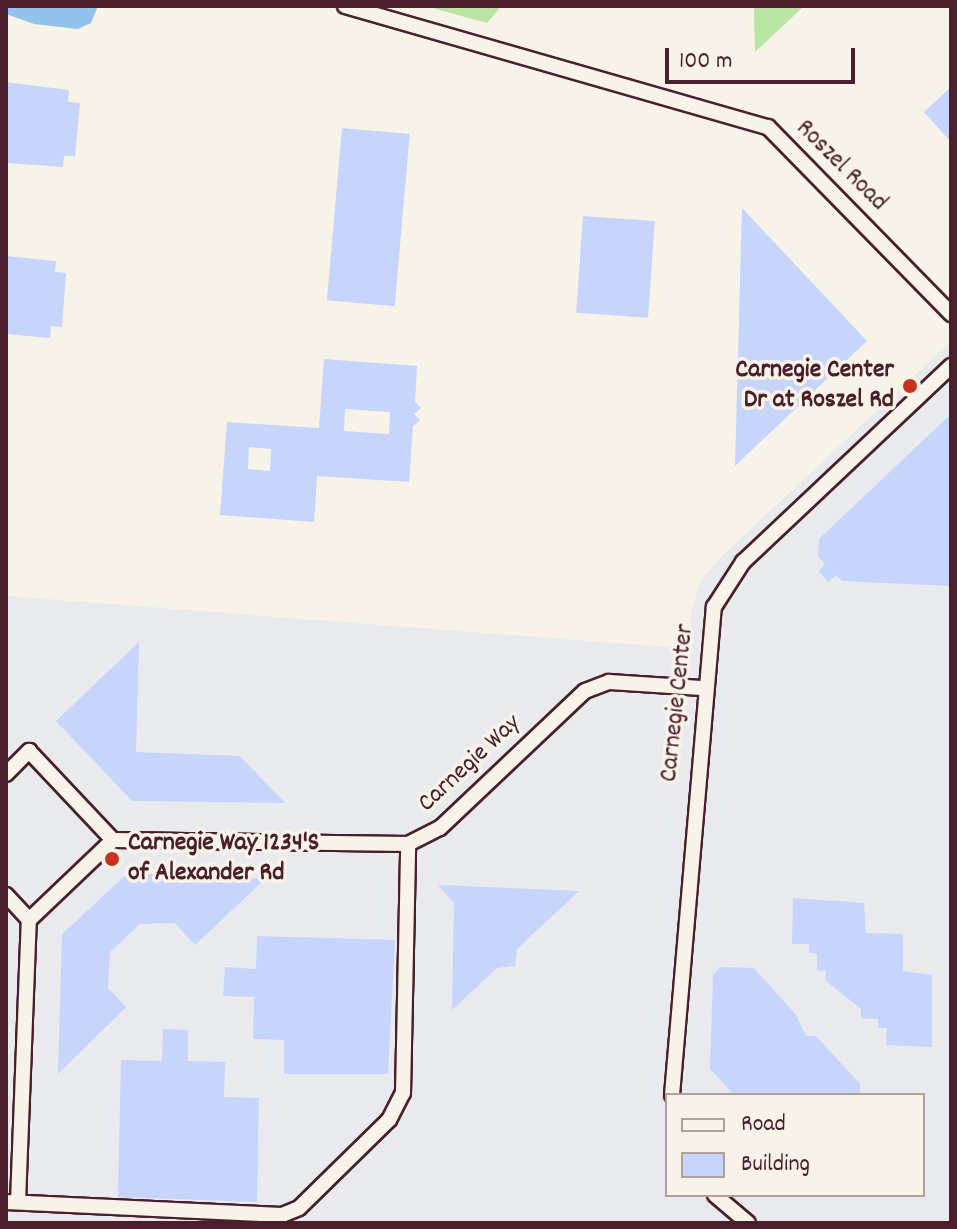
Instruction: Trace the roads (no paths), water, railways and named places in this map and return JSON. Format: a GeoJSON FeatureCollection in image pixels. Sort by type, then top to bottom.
{"type":"FeatureCollection","features":[{"type":"Feature","properties":{"kind":"street","name":"Roszel Road"},"geometry":{"type":"LineString","coordinates":[[345,6],[768,127],[951,314]]}},
{"type":"Feature","properties":{"kind":"street","name":"Carnegie Center"},"geometry":{"type":"LineString","coordinates":[[672,1093],[708,627],[734,571],[951,366]]}},
{"type":"Feature","properties":{"kind":"street","name":"Carnegie Way"},"geometry":{"type":"LineString","coordinates":[[113,840],[408,844],[440,828],[585,691],[609,682],[702,688]]}},
{"type":"Feature","properties":{"kind":"street"},"geometry":{"type":"LineString","coordinates":[[6,774],[29,751],[113,840],[29,920],[12,1202],[266,1218],[291,1214],[306,1202],[389,1120],[403,1093],[408,844]]}},
{"type":"Feature","properties":{"kind":"street"},"geometry":{"type":"LineString","coordinates":[[6,895],[29,920]]}},
{"type":"Feature","properties":{"kind":"street"},"geometry":{"type":"LineString","coordinates":[[717,1197],[748,1223]]}},
{"type":"Feature","properties":{"kind":"street"},"geometry":{"type":"LineString","coordinates":[[306,1202],[307,1223]]}},
{"type":"Feature","properties":{"kind":"water"},"geometry":{"type":"Polygon","coordinates":[[[6,6],[98,6],[91,23],[78,29],[34,24],[6,14],[6,6]]]}},
{"type":"Feature","properties":{"kind":"place","name":"Carnegie Center Dr at Roszel Rd"},"geometry":{"type":"Point","coordinates":[910,386]}},
{"type":"Feature","properties":{"kind":"place","name":"Carnegie Way 1234'S of Alexander Rd"},"geometry":{"type":"Point","coordinates":[112,859]}}]}
